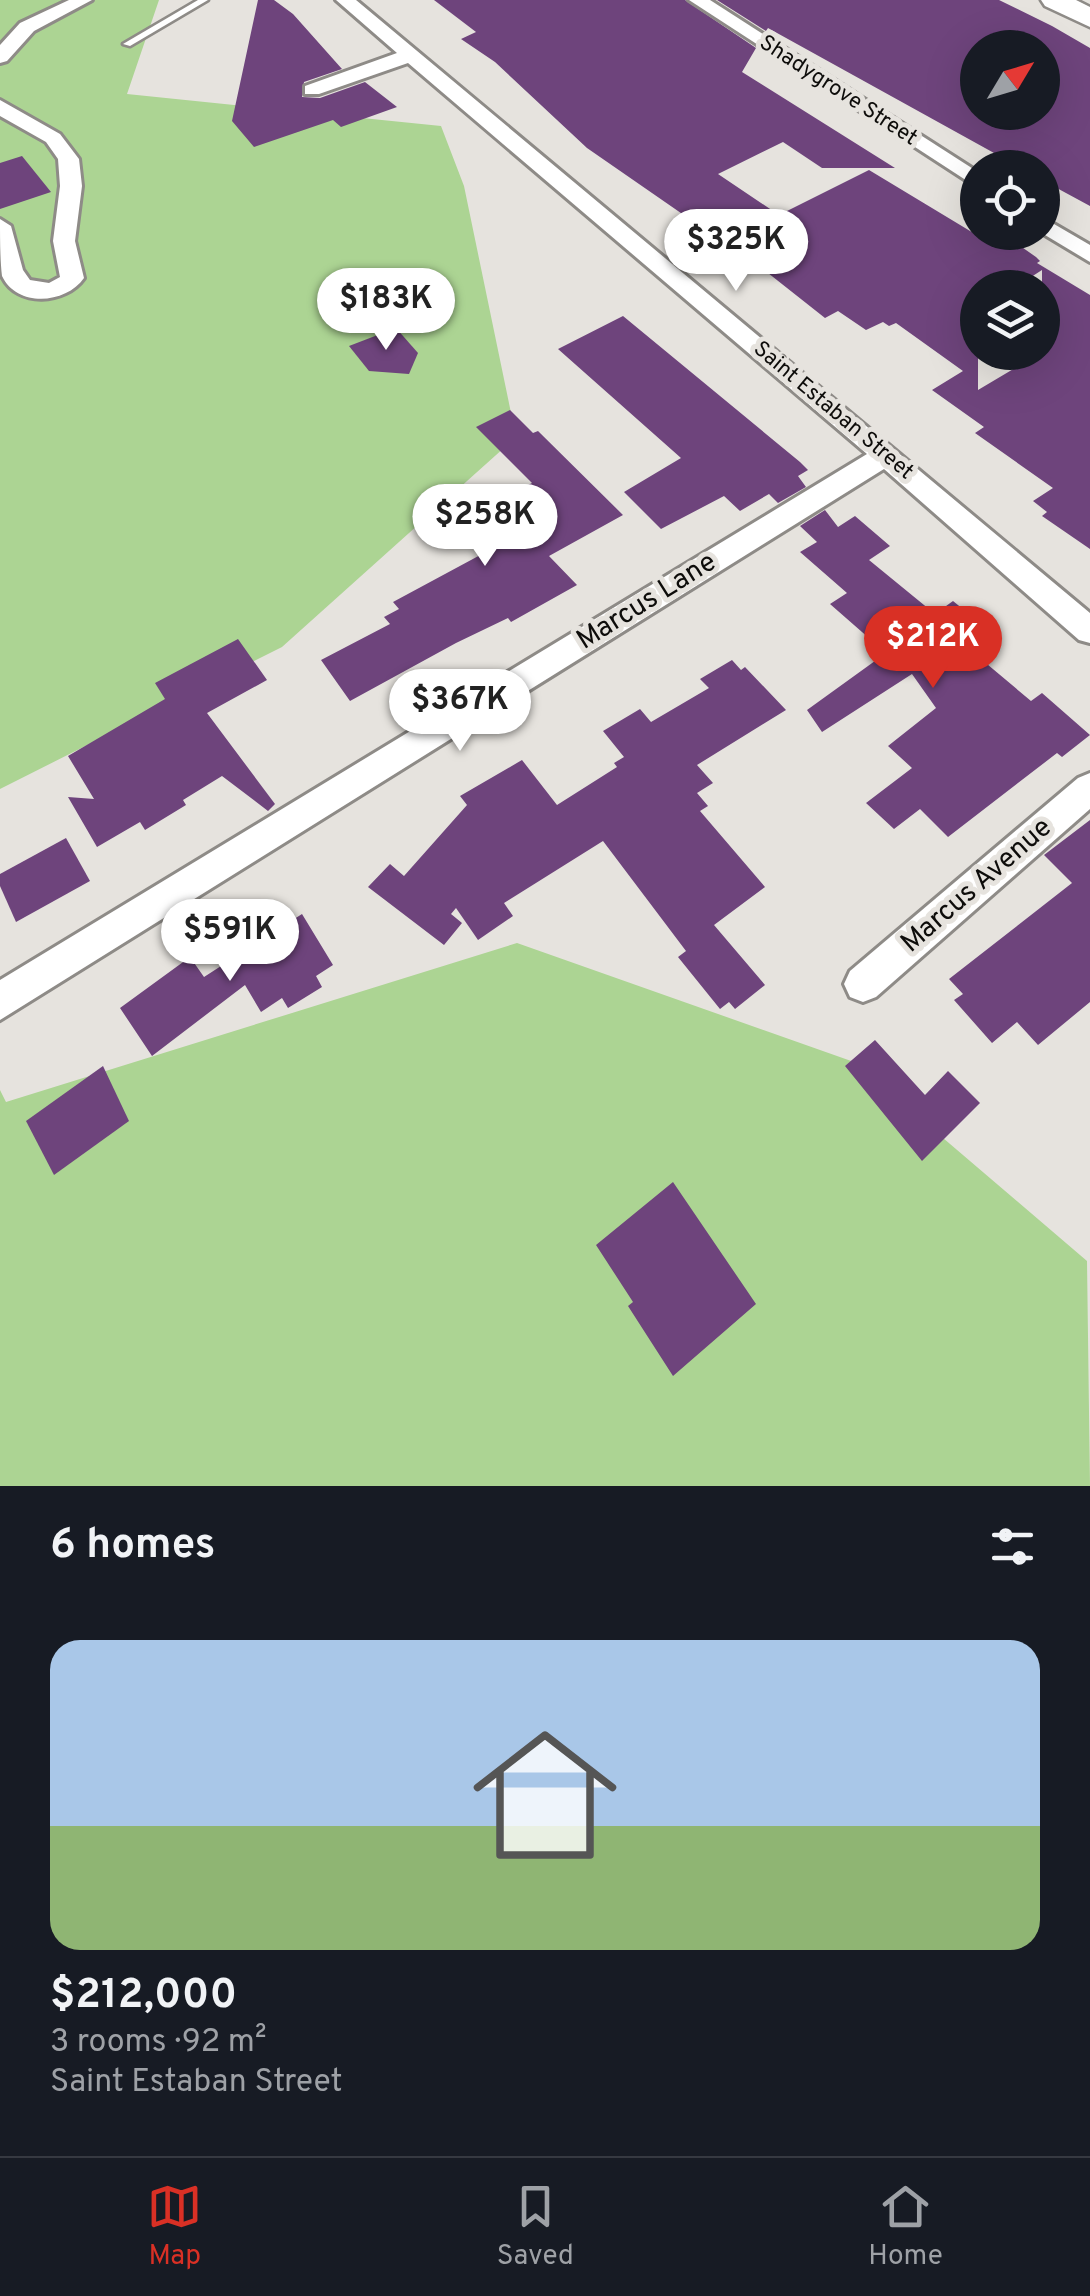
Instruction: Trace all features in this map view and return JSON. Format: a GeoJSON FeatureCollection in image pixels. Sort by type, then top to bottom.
{"type":"FeatureCollection","features":[{"type":"Feature","properties":{"kind":"main road"},"geometry":{"type":"LineString","coordinates":[[1055,0],[1090,18]]}},
{"type":"Feature","properties":{"kind":"street"},"geometry":{"type":"LineString","coordinates":[[0,58],[27,26],[83,0]]}},
{"type":"Feature","properties":{"kind":"street","name":"Saint Estaban Street"},"geometry":{"type":"LineString","coordinates":[[345,0],[886,454],[1090,631]]}},
{"type":"Feature","properties":{"kind":"street","name":"Shadygrove Street"},"geometry":{"type":"LineString","coordinates":[[698,0],[960,170]]}},
{"type":"Feature","properties":{"kind":"street"},"geometry":{"type":"LineString","coordinates":[[312,90],[408,56]]}},
{"type":"Feature","properties":{"kind":"street"},"geometry":{"type":"LineString","coordinates":[[0,106],[13,118],[57,140],[68,164],[72,190],[63,246],[72,278],[68,286],[55,291],[26,290],[13,280],[0,226]]}},
{"type":"Feature","properties":{"kind":"street"},"geometry":{"type":"LineString","coordinates":[[1060,236],[1090,255]]}},
{"type":"Feature","properties":{"kind":"street","name":"Marcus Lane"},"geometry":{"type":"LineString","coordinates":[[0,1001],[886,454]]}},
{"type":"Feature","properties":{"kind":"street","name":"Marcus Avenue"},"geometry":{"type":"LineString","coordinates":[[864,984],[1090,788]]}},
{"type":"Feature","properties":{"kind":"lane"},"geometry":{"type":"LineString","coordinates":[[127,44],[204,0]]}},
{"type":"Feature","properties":{"kind":"green space"},"geometry":{"type":"Polygon","coordinates":[[[0,0],[159,0],[127,94],[441,126],[464,186],[516,437],[282,647],[0,789],[0,0]]]}},
{"type":"Feature","properties":{"kind":"green space"},"geometry":{"type":"Polygon","coordinates":[[[517,943],[854,1062],[1087,1261],[1090,1486],[0,1486],[0,1090],[6,1102],[517,943]]]}},
{"type":"Feature","properties":{"kind":"building"},"geometry":{"type":"Polygon","coordinates":[[[258,0],[274,0],[293,14],[342,69],[304,82],[302,97],[320,98],[365,82],[397,107],[341,127],[333,120],[254,147],[232,121],[258,0]]]}},
{"type":"Feature","properties":{"kind":"building"},"geometry":{"type":"Polygon","coordinates":[[[434,0],[685,0],[756,48],[742,72],[895,168],[822,168],[783,142],[718,174],[779,215],[869,170],[960,225],[960,250],[1026,250],[1049,270],[960,270],[960,369],[896,323],[889,326],[883,322],[866,330],[838,311],[825,318],[721,236],[717,238],[587,148],[495,62],[461,39],[476,32],[434,0]]]}},
{"type":"Feature","properties":{"kind":"building"},"geometry":{"type":"Polygon","coordinates":[[[717,0],[999,0],[1052,26],[1059,30],[960,30],[960,130],[1060,130],[1060,31],[1090,48],[1090,206],[1060,190],[1060,150],[988,150],[768,28],[766,31],[717,0]]]}},
{"type":"Feature","properties":{"kind":"building"},"geometry":{"type":"Polygon","coordinates":[[[22,156],[51,192],[0,209],[0,163],[22,156]]]}},
{"type":"Feature","properties":{"kind":"building"},"geometry":{"type":"Polygon","coordinates":[[[1060,277],[1090,295],[1090,549],[1042,516],[1047,512],[1033,501],[1053,488],[975,433],[984,427],[932,390],[963,371],[978,370],[978,390],[1012,370],[1060,370],[1060,277]]]}},
{"type":"Feature","properties":{"kind":"building"},"geometry":{"type":"Polygon","coordinates":[[[623,316],[800,462],[808,470],[798,476],[806,487],[778,503],[769,494],[740,511],[724,496],[661,529],[624,492],[681,458],[558,349],[623,316]]]}},
{"type":"Feature","properties":{"kind":"building"},"geometry":{"type":"Polygon","coordinates":[[[396,328],[418,353],[409,374],[369,371],[349,346],[396,328]]]}},
{"type":"Feature","properties":{"kind":"building"},"geometry":{"type":"Polygon","coordinates":[[[510,410],[533,433],[538,431],[623,515],[549,556],[577,585],[511,622],[508,618],[456,643],[350,701],[321,660],[390,624],[384,617],[399,609],[393,602],[547,519],[520,489],[532,483],[476,427],[510,410]]]}},
{"type":"Feature","properties":{"kind":"building"},"geometry":{"type":"Polygon","coordinates":[[[825,510],[838,527],[855,516],[890,546],[869,560],[935,614],[953,601],[985,627],[975,634],[988,645],[975,654],[1031,701],[1042,693],[1090,735],[1062,757],[1057,753],[948,837],[920,809],[894,829],[866,803],[912,768],[888,746],[936,708],[912,674],[822,732],[807,710],[886,653],[830,604],[847,593],[800,552],[817,542],[800,526],[825,510]]]}},
{"type":"Feature","properties":{"kind":"building"},"geometry":{"type":"Polygon","coordinates":[[[238,639],[267,680],[207,713],[275,804],[268,811],[222,776],[183,800],[186,805],[145,830],[140,822],[97,847],[68,797],[94,799],[68,756],[165,699],[155,683],[238,639]]]}},
{"type":"Feature","properties":{"kind":"building"},"geometry":{"type":"Polygon","coordinates":[[[732,660],[741,670],[745,667],[786,710],[697,765],[713,783],[697,793],[708,806],[700,811],[765,887],[714,925],[765,985],[735,1009],[729,1002],[720,1009],[678,957],[686,951],[603,841],[504,903],[513,916],[478,940],[456,908],[451,914],[462,923],[444,945],[368,887],[390,864],[404,876],[467,805],[460,796],[522,760],[557,805],[617,767],[614,763],[624,757],[603,731],[640,709],[651,722],[709,688],[700,679],[732,660]]]}},
{"type":"Feature","properties":{"kind":"building"},"geometry":{"type":"Polygon","coordinates":[[[1090,820],[1090,1002],[1038,1045],[1017,1022],[992,1043],[954,1000],[963,994],[949,979],[1072,883],[1044,855],[1090,820]]]}},
{"type":"Feature","properties":{"kind":"building"},"geometry":{"type":"Polygon","coordinates":[[[66,838],[90,881],[16,922],[0,886],[0,874],[66,838]]]}},
{"type":"Feature","properties":{"kind":"building"},"geometry":{"type":"Polygon","coordinates":[[[302,914],[333,965],[316,976],[322,987],[288,1008],[282,998],[261,1012],[245,985],[152,1056],[120,1008],[190,957],[204,977],[302,914]]]}},
{"type":"Feature","properties":{"kind":"building"},"geometry":{"type":"Polygon","coordinates":[[[875,1040],[925,1095],[948,1071],[980,1103],[922,1161],[845,1066],[875,1040]]]}},
{"type":"Feature","properties":{"kind":"building"},"geometry":{"type":"Polygon","coordinates":[[[103,1066],[129,1121],[54,1175],[26,1121],[103,1066]]]}},
{"type":"Feature","properties":{"kind":"building"},"geometry":{"type":"Polygon","coordinates":[[[673,1182],[756,1304],[673,1376],[628,1306],[633,1302],[596,1245],[673,1182]]]}}]}
